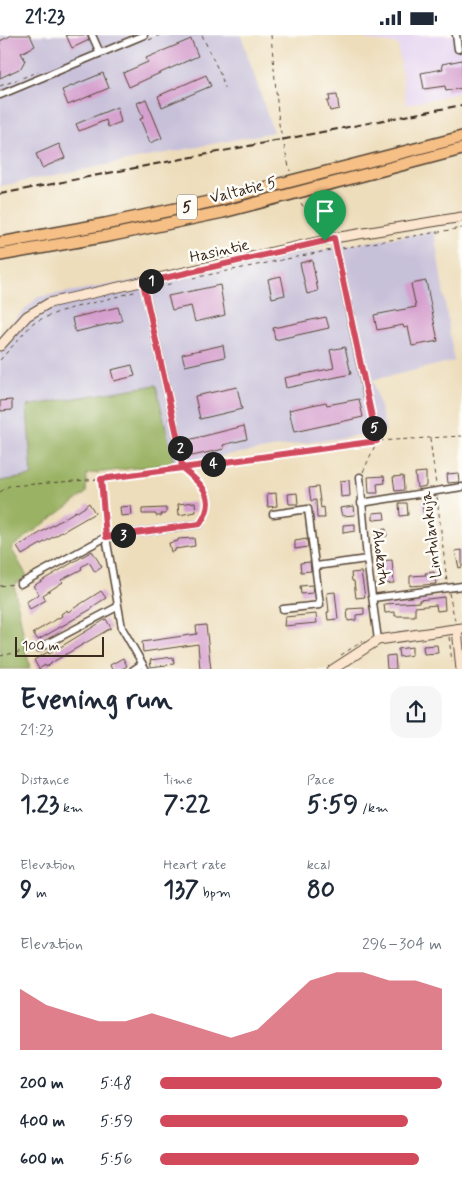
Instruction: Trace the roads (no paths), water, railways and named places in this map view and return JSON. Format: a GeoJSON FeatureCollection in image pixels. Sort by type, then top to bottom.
{"type":"FeatureCollection","features":[{"type":"Feature","properties":{"kind":"highway","name":"Valtatie 5"},"geometry":{"type":"LineString","coordinates":[[0,243],[96,226],[218,200],[462,137]]}},
{"type":"Feature","properties":{"kind":"highway","name":"Valtatie 5"},"geometry":{"type":"LineString","coordinates":[[0,255],[103,237],[223,212],[462,149]]}},
{"type":"Feature","properties":{"kind":"street"},"geometry":{"type":"LineString","coordinates":[[92,35],[100,53]]}},
{"type":"Feature","properties":{"kind":"street"},"geometry":{"type":"LineString","coordinates":[[0,95],[144,35]]}},
{"type":"Feature","properties":{"kind":"street"},"geometry":{"type":"LineString","coordinates":[[456,35],[458,49]]}},
{"type":"Feature","properties":{"kind":"street","name":"Hasintie"},"geometry":{"type":"LineString","coordinates":[[0,346],[27,316],[49,303],[144,286],[334,238],[462,217]]}},
{"type":"Feature","properties":{"kind":"street"},"geometry":{"type":"LineString","coordinates":[[334,238],[367,397]]}},
{"type":"Feature","properties":{"kind":"street"},"geometry":{"type":"LineString","coordinates":[[144,286],[179,444]]}},
{"type":"Feature","properties":{"kind":"street","name":"Ahokatu"},"geometry":{"type":"LineString","coordinates":[[360,477],[367,559],[378,640]]}},
{"type":"Feature","properties":{"kind":"street"},"geometry":{"type":"LineString","coordinates":[[361,503],[462,487]]}},
{"type":"Feature","properties":{"kind":"street"},"geometry":{"type":"LineString","coordinates":[[273,514],[308,509],[316,566],[320,605],[283,609]]}},
{"type":"Feature","properties":{"kind":"street"},"geometry":{"type":"LineString","coordinates":[[20,584],[106,537],[200,524]]}},
{"type":"Feature","properties":{"kind":"street"},"geometry":{"type":"LineString","coordinates":[[106,537],[122,628],[144,667],[133,669]]}},
{"type":"Feature","properties":{"kind":"street"},"geometry":{"type":"LineString","coordinates":[[316,566],[367,559]]}},
{"type":"Feature","properties":{"kind":"street"},"geometry":{"type":"LineString","coordinates":[[373,598],[462,586]]}},
{"type":"Feature","properties":{"kind":"street"},"geometry":{"type":"LineString","coordinates":[[39,648],[117,607]]}},
{"type":"Feature","properties":{"kind":"street"},"geometry":{"type":"LineString","coordinates":[[332,669],[378,640],[459,631],[461,669]]}},
{"type":"Feature","properties":{"kind":"railway"},"geometry":{"type":"LineString","coordinates":[[0,194],[462,105]]}}]}
